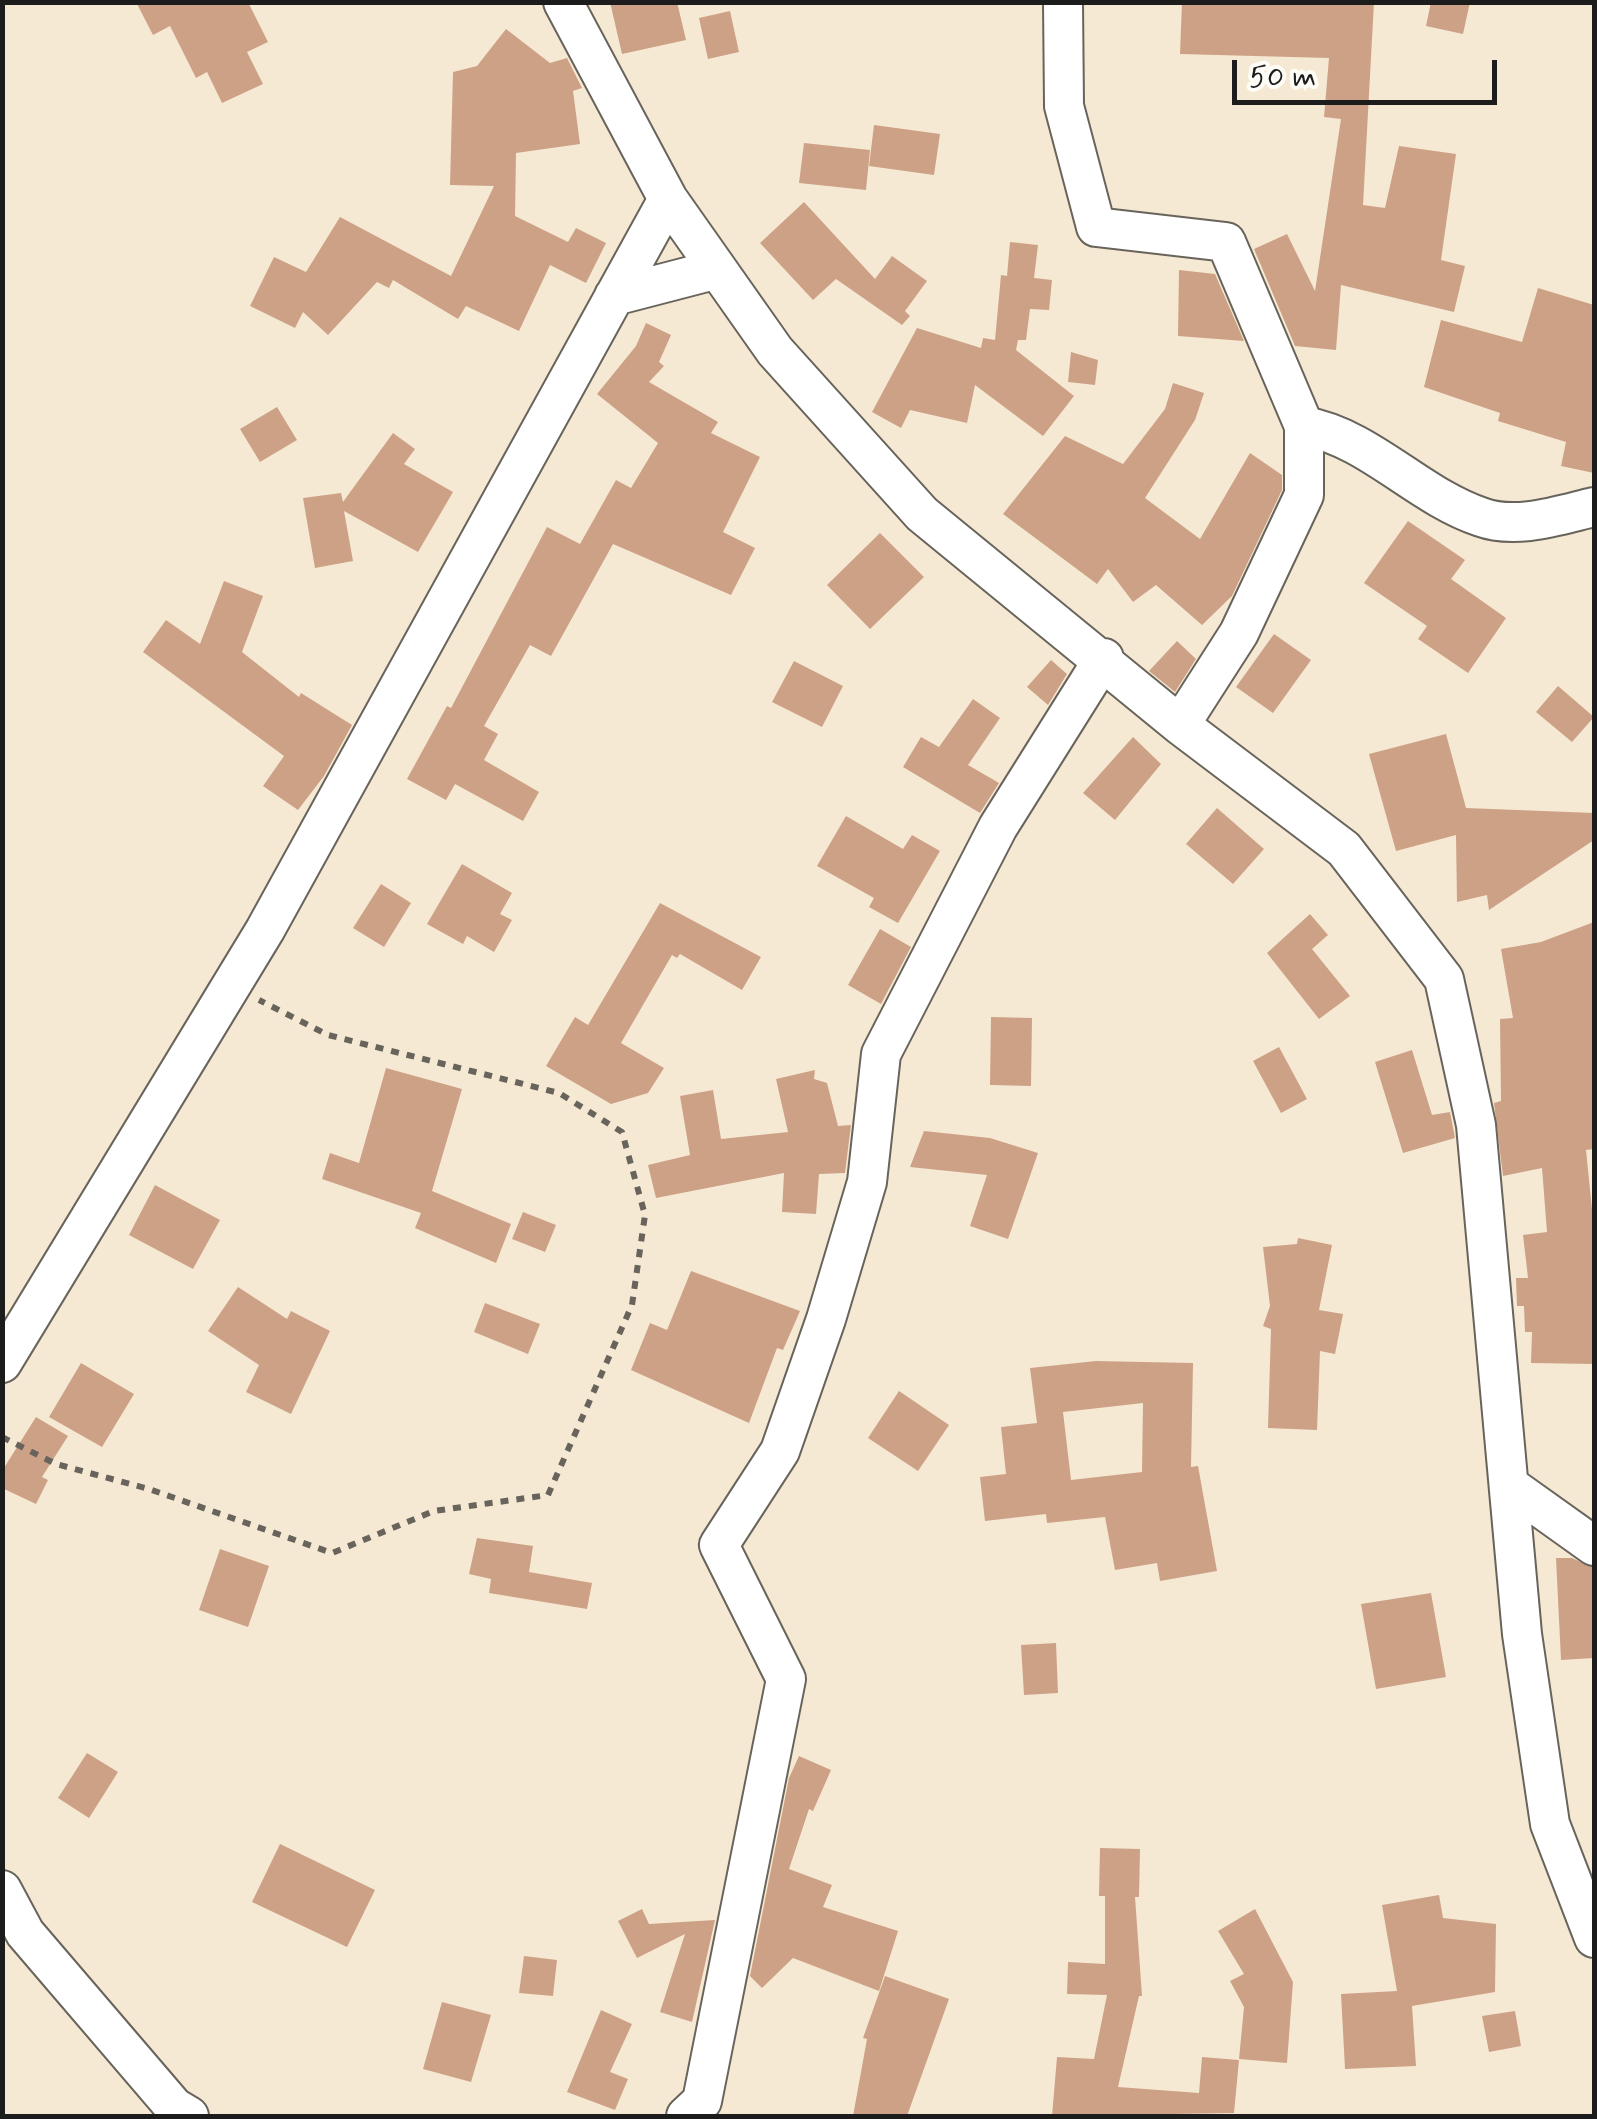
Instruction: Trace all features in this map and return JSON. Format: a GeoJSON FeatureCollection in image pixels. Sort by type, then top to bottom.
{"type":"FeatureCollection","features":[{"type":"Feature","properties":{"kind":"street"},"geometry":{"type":"LineString","coordinates":[[562,2],[668,199],[714,270],[775,351],[922,514],[1104,658],[1180,725],[1344,849],[1444,979],[1476,1125],[1522,1634],[1550,1824],[1594,1938]]}},
{"type":"Feature","properties":{"kind":"street"},"geometry":{"type":"LineString","coordinates":[[1062,2],[1064,106],[1096,227],[1226,242],[1304,426],[1304,495],[1240,633],[1180,725]]}},
{"type":"Feature","properties":{"kind":"street"},"geometry":{"type":"LineString","coordinates":[[2,1363],[231,986],[668,199]]}},
{"type":"Feature","properties":{"kind":"street"},"geometry":{"type":"LineString","coordinates":[[614,296],[714,270]]}},
{"type":"Feature","properties":{"kind":"street"},"geometry":{"type":"LineString","coordinates":[[1304,426],[1334,431],[1482,518],[1528,521],[1594,508]]}},
{"type":"Feature","properties":{"kind":"street"},"geometry":{"type":"LineString","coordinates":[[686,2116],[702,2101],[786,1678],[719,1545],[780,1451],[826,1320],[867,1182],[881,1054],[998,827],[1104,658]]}},
{"type":"Feature","properties":{"kind":"street"},"geometry":{"type":"LineString","coordinates":[[1510,1486],[1594,1546]]}},
{"type":"Feature","properties":{"kind":"street"},"geometry":{"type":"LineString","coordinates":[[2,1890],[26,1933],[174,2106],[189,2116]]}},
{"type":"Feature","properties":{"kind":"path"},"geometry":{"type":"LineString","coordinates":[[2,1438],[56,1464],[149,1489],[332,1552],[434,1511],[548,1495],[632,1305],[645,1215],[622,1132],[559,1094],[328,1034],[231,986]]}},
{"type":"Feature","properties":{"kind":"building"},"geometry":{"type":"Polygon","coordinates":[[[136,2],[248,2],[268,42],[247,52],[263,84],[222,103],[207,72],[196,78],[170,26],[153,35],[136,2]]]}},
{"type":"Feature","properties":{"kind":"building"},"geometry":{"type":"Polygon","coordinates":[[[610,2],[677,2],[686,40],[622,54],[610,2]]]}},
{"type":"Feature","properties":{"kind":"building"},"geometry":{"type":"Polygon","coordinates":[[[1182,2],[1374,2],[1363,205],[1385,208],[1399,146],[1456,154],[1441,260],[1465,266],[1454,312],[1341,285],[1336,350],[1295,346],[1254,249],[1287,234],[1315,291],[1341,119],[1324,117],[1329,58],[1180,54],[1182,2]]]}},
{"type":"Feature","properties":{"kind":"building"},"geometry":{"type":"Polygon","coordinates":[[[1431,2],[1470,2],[1463,34],[1426,26],[1431,2]]]}},
{"type":"Feature","properties":{"kind":"building"},"geometry":{"type":"Polygon","coordinates":[[[730,11],[739,52],[708,59],[699,18],[730,11]]]}},
{"type":"Feature","properties":{"kind":"building"},"geometry":{"type":"Polygon","coordinates":[[[506,29],[550,63],[567,58],[582,88],[573,91],[580,144],[516,153],[515,216],[568,242],[576,228],[606,243],[586,283],[550,265],[519,331],[466,306],[458,319],[393,280],[389,288],[377,282],[328,335],[303,312],[295,328],[250,306],[274,257],[306,272],[340,217],[451,276],[494,186],[450,185],[453,72],[477,66],[506,29]]]}},
{"type":"Feature","properties":{"kind":"building"},"geometry":{"type":"Polygon","coordinates":[[[874,125],[940,134],[934,175],[869,166],[874,125]]]}},
{"type":"Feature","properties":{"kind":"building"},"geometry":{"type":"Polygon","coordinates":[[[804,143],[870,150],[866,190],[799,183],[804,143]]]}},
{"type":"Feature","properties":{"kind":"building"},"geometry":{"type":"Polygon","coordinates":[[[804,202],[875,279],[892,256],[927,281],[905,311],[910,316],[902,325],[836,279],[813,300],[760,243],[804,202]]]}},
{"type":"Feature","properties":{"kind":"building"},"geometry":{"type":"Polygon","coordinates":[[[1010,242],[1038,245],[1034,278],[1052,280],[1049,310],[1030,309],[1026,340],[1018,340],[1016,350],[1074,396],[1043,436],[975,385],[967,423],[910,410],[901,428],[872,412],[917,328],[981,348],[983,338],[995,340],[1001,275],[1007,276],[1010,242]]]}},
{"type":"Feature","properties":{"kind":"building"},"geometry":{"type":"Polygon","coordinates":[[[1179,270],[1215,274],[1244,341],[1178,336],[1179,270]]]}},
{"type":"Feature","properties":{"kind":"building"},"geometry":{"type":"Polygon","coordinates":[[[1538,288],[1594,305],[1594,473],[1561,466],[1566,442],[1498,421],[1500,413],[1424,387],[1441,320],[1522,342],[1538,288]]]}},
{"type":"Feature","properties":{"kind":"building"},"geometry":{"type":"Polygon","coordinates":[[[646,323],[671,335],[659,362],[664,366],[649,382],[718,422],[711,433],[760,457],[723,532],[755,548],[731,595],[613,544],[551,656],[530,645],[484,726],[498,734],[484,760],[539,792],[523,821],[455,784],[446,800],[407,779],[447,706],[451,708],[547,527],[580,544],[616,480],[631,488],[658,443],[597,394],[636,346],[646,323]]]}},
{"type":"Feature","properties":{"kind":"building"},"geometry":{"type":"Polygon","coordinates":[[[1071,352],[1098,360],[1095,385],[1068,382],[1071,352]]]}},
{"type":"Feature","properties":{"kind":"building"},"geometry":{"type":"Polygon","coordinates":[[[1173,383],[1204,393],[1195,420],[1145,498],[1200,539],[1250,453],[1282,475],[1282,490],[1232,596],[1202,625],[1156,585],[1133,602],[1108,569],[1097,584],[1003,514],[1065,436],[1123,464],[1165,409],[1173,383]]]}},
{"type":"Feature","properties":{"kind":"building"},"geometry":{"type":"Polygon","coordinates":[[[277,407],[297,440],[260,462],[240,429],[277,407]]]}},
{"type":"Feature","properties":{"kind":"building"},"geometry":{"type":"Polygon","coordinates":[[[393,433],[415,449],[404,464],[453,492],[418,552],[344,511],[353,561],[315,568],[303,498],[341,493],[343,502],[393,433]]]}},
{"type":"Feature","properties":{"kind":"building"},"geometry":{"type":"Polygon","coordinates":[[[1408,521],[1465,560],[1451,579],[1506,618],[1468,673],[1418,639],[1427,626],[1364,583],[1408,521]]]}},
{"type":"Feature","properties":{"kind":"building"},"geometry":{"type":"Polygon","coordinates":[[[880,533],[924,577],[870,629],[827,585],[880,533]]]}},
{"type":"Feature","properties":{"kind":"building"},"geometry":{"type":"Polygon","coordinates":[[[224,581],[263,596],[242,652],[299,697],[301,693],[352,725],[324,776],[298,810],[263,786],[284,756],[143,652],[166,620],[200,644],[224,581]]]}},
{"type":"Feature","properties":{"kind":"building"},"geometry":{"type":"Polygon","coordinates":[[[1274,634],[1311,660],[1273,713],[1236,687],[1274,634]]]}},
{"type":"Feature","properties":{"kind":"building"},"geometry":{"type":"Polygon","coordinates":[[[1177,641],[1196,659],[1175,692],[1149,671],[1177,641]]]}},
{"type":"Feature","properties":{"kind":"building"},"geometry":{"type":"Polygon","coordinates":[[[1051,660],[1067,674],[1048,705],[1027,687],[1051,660]]]}},
{"type":"Feature","properties":{"kind":"building"},"geometry":{"type":"Polygon","coordinates":[[[794,661],[843,686],[822,727],[772,702],[794,661]]]}},
{"type":"Feature","properties":{"kind":"building"},"geometry":{"type":"Polygon","coordinates":[[[1558,686],[1594,717],[1572,742],[1536,712],[1558,686]]]}},
{"type":"Feature","properties":{"kind":"building"},"geometry":{"type":"Polygon","coordinates":[[[973,699],[1000,718],[968,765],[999,783],[980,813],[903,767],[921,737],[939,747],[973,699]]]}},
{"type":"Feature","properties":{"kind":"building"},"geometry":{"type":"Polygon","coordinates":[[[1446,734],[1466,808],[1594,813],[1594,840],[1489,910],[1487,895],[1457,902],[1456,835],[1396,851],[1369,754],[1446,734]]]}},
{"type":"Feature","properties":{"kind":"building"},"geometry":{"type":"Polygon","coordinates":[[[1133,737],[1161,764],[1115,820],[1083,793],[1133,737]]]}},
{"type":"Feature","properties":{"kind":"building"},"geometry":{"type":"Polygon","coordinates":[[[1217,808],[1264,849],[1233,884],[1186,844],[1217,808]]]}},
{"type":"Feature","properties":{"kind":"building"},"geometry":{"type":"Polygon","coordinates":[[[846,816],[903,849],[912,835],[940,851],[898,923],[869,907],[874,898],[817,866],[846,816]]]}},
{"type":"Feature","properties":{"kind":"building"},"geometry":{"type":"Polygon","coordinates":[[[462,864],[512,893],[500,914],[512,920],[494,952],[467,936],[463,944],[427,924],[462,864]]]}},
{"type":"Feature","properties":{"kind":"building"},"geometry":{"type":"Polygon","coordinates":[[[381,884],[411,903],[384,947],[353,928],[381,884]]]}},
{"type":"Feature","properties":{"kind":"building"},"geometry":{"type":"Polygon","coordinates":[[[660,903],[761,957],[742,990],[680,954],[677,958],[672,955],[621,1043],[664,1068],[648,1093],[611,1104],[546,1066],[575,1017],[588,1025],[660,903]]]}},
{"type":"Feature","properties":{"kind":"building"},"geometry":{"type":"Polygon","coordinates":[[[1310,914],[1328,935],[1312,949],[1350,996],[1319,1019],[1267,953],[1310,914]]]}},
{"type":"Feature","properties":{"kind":"building"},"geometry":{"type":"Polygon","coordinates":[[[1594,922],[1594,1149],[1586,1150],[1594,1229],[1594,1364],[1531,1363],[1532,1332],[1525,1332],[1524,1306],[1517,1306],[1516,1278],[1528,1278],[1523,1235],[1547,1232],[1542,1168],[1503,1176],[1494,1103],[1501,1101],[1500,1019],[1513,1018],[1501,949],[1541,942],[1594,922]]]}},
{"type":"Feature","properties":{"kind":"building"},"geometry":{"type":"Polygon","coordinates":[[[880,929],[911,947],[881,1004],[848,985],[880,929]]]}},
{"type":"Feature","properties":{"kind":"building"},"geometry":{"type":"Polygon","coordinates":[[[991,1017],[1032,1018],[1031,1086],[990,1085],[991,1017]]]}},
{"type":"Feature","properties":{"kind":"building"},"geometry":{"type":"Polygon","coordinates":[[[1279,1047],[1307,1099],[1281,1113],[1253,1061],[1279,1047]]]}},
{"type":"Feature","properties":{"kind":"building"},"geometry":{"type":"Polygon","coordinates":[[[1412,1050],[1432,1115],[1450,1112],[1455,1138],[1403,1153],[1375,1062],[1412,1050]]]}},
{"type":"Feature","properties":{"kind":"building"},"geometry":{"type":"Polygon","coordinates":[[[386,1068],[462,1089],[432,1191],[511,1224],[496,1263],[415,1228],[421,1213],[322,1179],[330,1153],[359,1163],[386,1068]]]}},
{"type":"Feature","properties":{"kind":"building"},"geometry":{"type":"Polygon","coordinates":[[[815,1070],[814,1079],[827,1083],[838,1126],[851,1125],[845,1173],[819,1174],[816,1214],[782,1212],[784,1173],[656,1198],[648,1165],[690,1155],[680,1096],[713,1090],[721,1139],[788,1132],[776,1079],[815,1070]]]}},
{"type":"Feature","properties":{"kind":"building"},"geometry":{"type":"Polygon","coordinates":[[[924,1131],[990,1138],[1038,1153],[1008,1239],[970,1226],[987,1175],[910,1167],[924,1131]]]}},
{"type":"Feature","properties":{"kind":"building"},"geometry":{"type":"Polygon","coordinates":[[[155,1185],[220,1220],[193,1269],[129,1235],[155,1185]]]}},
{"type":"Feature","properties":{"kind":"building"},"geometry":{"type":"Polygon","coordinates":[[[523,1212],[556,1225],[545,1252],[512,1239],[523,1212]]]}},
{"type":"Feature","properties":{"kind":"building"},"geometry":{"type":"Polygon","coordinates":[[[1298,1238],[1332,1245],[1319,1310],[1343,1314],[1335,1354],[1320,1351],[1317,1430],[1268,1428],[1271,1329],[1263,1326],[1270,1306],[1263,1247],[1297,1244],[1298,1238]]]}},
{"type":"Feature","properties":{"kind":"building"},"geometry":{"type":"Polygon","coordinates":[[[691,1271],[800,1311],[783,1350],[777,1348],[749,1423],[631,1370],[650,1323],[667,1330],[691,1271]]]}},
{"type":"Feature","properties":{"kind":"building"},"geometry":{"type":"Polygon","coordinates":[[[238,1287],[287,1319],[291,1311],[330,1331],[291,1414],[246,1392],[259,1365],[208,1331],[238,1287]]]}},
{"type":"Feature","properties":{"kind":"building"},"geometry":{"type":"Polygon","coordinates":[[[485,1303],[540,1324],[528,1354],[474,1332],[485,1303]]]}},
{"type":"Feature","properties":{"kind":"building"},"geometry":{"type":"Polygon","coordinates":[[[1096,1361],[1193,1363],[1191,1467],[1198,1466],[1217,1571],[1160,1581],[1157,1563],[1115,1570],[1105,1517],[1047,1523],[1046,1514],[985,1521],[980,1477],[1006,1474],[1001,1427],[1037,1423],[1030,1368],[1096,1361]],[[1143,1403],[1063,1412],[1071,1480],[1142,1472],[1143,1403]]]}},
{"type":"Feature","properties":{"kind":"building"},"geometry":{"type":"Polygon","coordinates":[[[81,1363],[134,1394],[102,1447],[49,1417],[81,1363]]]}},
{"type":"Feature","properties":{"kind":"building"},"geometry":{"type":"Polygon","coordinates":[[[899,1391],[949,1425],[918,1471],[868,1438],[899,1391]]]}},
{"type":"Feature","properties":{"kind":"building"},"geometry":{"type":"Polygon","coordinates":[[[36,1417],[68,1436],[42,1477],[48,1480],[36,1504],[2,1488],[2,1471],[36,1417]]]}},
{"type":"Feature","properties":{"kind":"building"},"geometry":{"type":"Polygon","coordinates":[[[477,1538],[533,1546],[529,1572],[592,1583],[587,1609],[489,1593],[491,1579],[469,1574],[477,1538]]]}},
{"type":"Feature","properties":{"kind":"building"},"geometry":{"type":"Polygon","coordinates":[[[220,1549],[269,1566],[248,1627],[199,1610],[220,1549]]]}},
{"type":"Feature","properties":{"kind":"building"},"geometry":{"type":"Polygon","coordinates":[[[1556,1558],[1572,1558],[1594,1568],[1594,1658],[1561,1660],[1556,1558]]]}},
{"type":"Feature","properties":{"kind":"building"},"geometry":{"type":"Polygon","coordinates":[[[1431,1593],[1446,1677],[1376,1689],[1361,1604],[1431,1593]]]}},
{"type":"Feature","properties":{"kind":"building"},"geometry":{"type":"Polygon","coordinates":[[[1056,1643],[1058,1693],[1024,1695],[1021,1645],[1056,1643]]]}},
{"type":"Feature","properties":{"kind":"building"},"geometry":{"type":"Polygon","coordinates":[[[87,1753],[118,1772],[89,1818],[58,1798],[87,1753]]]}},
{"type":"Feature","properties":{"kind":"building"},"geometry":{"type":"Polygon","coordinates":[[[799,1756],[831,1770],[813,1811],[809,1809],[789,1869],[832,1885],[823,1907],[898,1931],[879,1991],[793,1958],[762,1988],[750,1976],[789,1778],[799,1756]]]}},
{"type":"Feature","properties":{"kind":"building"},"geometry":{"type":"Polygon","coordinates":[[[280,1844],[375,1890],[347,1947],[252,1902],[280,1844]]]}},
{"type":"Feature","properties":{"kind":"building"},"geometry":{"type":"Polygon","coordinates":[[[1100,1848],[1140,1849],[1139,1897],[1135,1897],[1142,1996],[1118,2087],[1199,2093],[1202,2057],[1239,2060],[1234,2113],[1052,2116],[1057,2057],[1094,2059],[1107,1995],[1067,1994],[1068,1962],[1105,1964],[1105,1896],[1099,1896],[1100,1848]]]}},
{"type":"Feature","properties":{"kind":"building"},"geometry":{"type":"Polygon","coordinates":[[[1439,1895],[1443,1918],[1496,1924],[1495,1992],[1412,2006],[1416,2066],[1345,2069],[1341,1994],[1397,1991],[1382,1905],[1439,1895]]]}},
{"type":"Feature","properties":{"kind":"building"},"geometry":{"type":"Polygon","coordinates":[[[642,1909],[649,1924],[715,1920],[692,2022],[660,2012],[685,1934],[637,1958],[618,1921],[642,1909]]]}},
{"type":"Feature","properties":{"kind":"building"},"geometry":{"type":"Polygon","coordinates":[[[1255,1909],[1293,1982],[1287,2063],[1239,2059],[1244,2007],[1230,1981],[1244,1974],[1218,1931],[1255,1909]]]}},
{"type":"Feature","properties":{"kind":"building"},"geometry":{"type":"Polygon","coordinates":[[[524,1956],[557,1960],[553,1996],[519,1993],[524,1956]]]}},
{"type":"Feature","properties":{"kind":"building"},"geometry":{"type":"Polygon","coordinates":[[[885,1976],[949,1999],[907,2116],[853,2116],[867,2039],[863,2038],[885,1976]]]}},
{"type":"Feature","properties":{"kind":"building"},"geometry":{"type":"Polygon","coordinates":[[[442,2002],[491,2015],[471,2082],[423,2069],[442,2002]]]}},
{"type":"Feature","properties":{"kind":"building"},"geometry":{"type":"Polygon","coordinates":[[[601,2010],[632,2024],[610,2072],[628,2079],[615,2110],[567,2092],[601,2010]]]}},
{"type":"Feature","properties":{"kind":"building"},"geometry":{"type":"Polygon","coordinates":[[[1515,2011],[1521,2046],[1489,2052],[1482,2016],[1515,2011]]]}}]}
